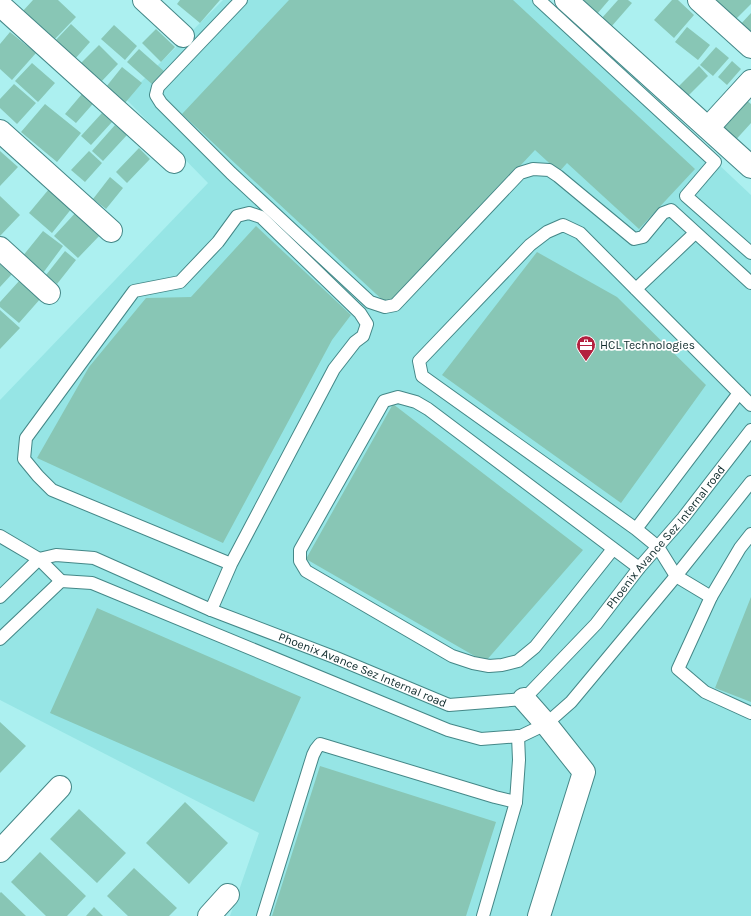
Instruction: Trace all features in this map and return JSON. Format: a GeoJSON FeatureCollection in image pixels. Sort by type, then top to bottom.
{"type":"FeatureCollection","features":[{"type":"Feature","properties":{"kind":"street"},"geometry":{"type":"LineString","coordinates":[[144,0],[183,36]]}},
{"type":"Feature","properties":{"kind":"street"},"geometry":{"type":"LineString","coordinates":[[566,0],[751,167]]}},
{"type":"Feature","properties":{"kind":"street"},"geometry":{"type":"LineString","coordinates":[[699,0],[751,47]]}},
{"type":"Feature","properties":{"kind":"street"},"geometry":{"type":"LineString","coordinates":[[7,10],[174,162]]}},
{"type":"Feature","properties":{"kind":"street"},"geometry":{"type":"LineString","coordinates":[[708,128],[751,81]]}},
{"type":"Feature","properties":{"kind":"street"},"geometry":{"type":"LineString","coordinates":[[0,131],[111,231]]}},
{"type":"Feature","properties":{"kind":"street"},"geometry":{"type":"LineString","coordinates":[[0,248],[49,293]]}},
{"type":"Feature","properties":{"kind":"street"},"geometry":{"type":"LineString","coordinates":[[524,699],[584,772],[539,916]]}},
{"type":"Feature","properties":{"kind":"street"},"geometry":{"type":"LineString","coordinates":[[0,851],[60,786]]}},
{"type":"Feature","properties":{"kind":"street"},"geometry":{"type":"LineString","coordinates":[[209,916],[228,895]]}},
{"type":"Feature","properties":{"kind":"lane"},"geometry":{"type":"LineString","coordinates":[[241,0],[158,87],[156,95],[162,103],[231,173],[370,302],[385,307],[395,305],[520,173],[533,169],[549,170],[558,176],[634,239],[643,237],[663,212],[671,210],[751,283]]}},
{"type":"Feature","properties":{"kind":"lane"},"geometry":{"type":"LineString","coordinates":[[539,0],[715,162],[686,196],[751,253]]}},
{"type":"Feature","properties":{"kind":"lane"},"geometry":{"type":"LineString","coordinates":[[211,610],[231,564],[334,369],[355,342],[363,336],[367,324],[360,313],[261,217],[249,213],[237,216],[218,242],[180,282],[134,291],[26,438],[24,459],[52,490],[231,564]]}},
{"type":"Feature","properties":{"kind":"lane"},"geometry":{"type":"LineString","coordinates":[[711,597],[676,576],[658,547],[636,529],[422,376],[419,361],[530,245],[546,232],[563,225],[580,233],[751,405]]}},
{"type":"Feature","properties":{"kind":"lane"},"geometry":{"type":"LineString","coordinates":[[636,289],[695,232]]}},
{"type":"Feature","properties":{"kind":"lane"},"geometry":{"type":"LineString","coordinates":[[636,529],[739,393]]}},
{"type":"Feature","properties":{"kind":"lane"},"geometry":{"type":"LineString","coordinates":[[613,549],[535,647],[518,661],[502,665],[489,666],[473,663],[452,656],[306,571],[300,561],[300,550],[384,401],[398,397],[416,402],[428,409],[639,568]]}},
{"type":"Feature","properties":{"kind":"lane","name":"Phoenix Avance Sez Internal road"},"geometry":{"type":"LineString","coordinates":[[39,559],[56,555],[94,558],[211,610],[334,657],[449,705],[524,699],[596,624],[639,568],[683,518],[751,430]]}},
{"type":"Feature","properties":{"kind":"lane","name":"Phoenix Avance Sez Internal road"},"geometry":{"type":"LineString","coordinates":[[61,581],[92,584],[448,730],[482,739],[521,736],[546,724],[571,702],[676,576],[751,482]]}},
{"type":"Feature","properties":{"kind":"lane"},"geometry":{"type":"LineString","coordinates":[[751,534],[740,548],[711,597],[678,669],[705,692],[751,713]]}},
{"type":"Feature","properties":{"kind":"lane"},"geometry":{"type":"LineString","coordinates":[[0,536],[39,559],[61,581],[0,639]]}},
{"type":"Feature","properties":{"kind":"lane"},"geometry":{"type":"LineString","coordinates":[[0,597],[39,559]]}},
{"type":"Feature","properties":{"kind":"lane"},"geometry":{"type":"LineString","coordinates":[[483,916],[516,802],[519,760],[518,736]]}},
{"type":"Feature","properties":{"kind":"lane"},"geometry":{"type":"LineString","coordinates":[[263,916],[313,756],[320,744],[516,802]]}},
{"type":"Feature","properties":{"kind":"shaded area"},"geometry":{"type":"Polygon","coordinates":[[[223,0],[544,0],[751,195],[751,916],[230,916],[259,833],[0,700],[0,400],[208,183],[125,98],[223,0]]]}},
{"type":"Feature","properties":{"kind":"building"},"geometry":{"type":"Polygon","coordinates":[[[33,0],[58,0],[76,17],[53,41],[22,12],[33,0]]]}},
{"type":"Feature","properties":{"kind":"building"},"geometry":{"type":"Polygon","coordinates":[[[180,0],[220,0],[200,23],[177,4],[180,0]]]}},
{"type":"Feature","properties":{"kind":"building"},"geometry":{"type":"Polygon","coordinates":[[[289,0],[513,0],[695,169],[639,229],[567,163],[559,172],[535,150],[389,306],[182,114],[289,0]]]}},
{"type":"Feature","properties":{"kind":"building"},"geometry":{"type":"Polygon","coordinates":[[[581,0],[609,0],[597,14],[581,0]]]}},
{"type":"Feature","properties":{"kind":"building"},"geometry":{"type":"Polygon","coordinates":[[[618,0],[628,0],[632,3],[611,27],[601,19],[618,0]]]}},
{"type":"Feature","properties":{"kind":"building"},"geometry":{"type":"Polygon","coordinates":[[[672,0],[678,0],[694,15],[674,38],[654,20],[672,0]]]}},
{"type":"Feature","properties":{"kind":"building"},"geometry":{"type":"Polygon","coordinates":[[[714,0],[751,0],[751,4],[732,23],[714,0]]]}},
{"type":"Feature","properties":{"kind":"building"},"geometry":{"type":"Polygon","coordinates":[[[751,13],[751,38],[738,27],[751,13]]]}},
{"type":"Feature","properties":{"kind":"building"},"geometry":{"type":"Polygon","coordinates":[[[71,24],[90,42],[74,60],[54,42],[71,24]]]}},
{"type":"Feature","properties":{"kind":"building"},"geometry":{"type":"Polygon","coordinates":[[[114,25],[137,46],[125,60],[101,39],[114,25]]]}},
{"type":"Feature","properties":{"kind":"building"},"geometry":{"type":"Polygon","coordinates":[[[687,27],[710,45],[698,60],[675,42],[687,27]]]}},
{"type":"Feature","properties":{"kind":"building"},"geometry":{"type":"Polygon","coordinates":[[[156,29],[175,47],[161,62],[142,43],[156,29]]]}},
{"type":"Feature","properties":{"kind":"building"},"geometry":{"type":"Polygon","coordinates":[[[10,32],[36,53],[12,80],[0,69],[0,44],[10,32]]]}},
{"type":"Feature","properties":{"kind":"building"},"geometry":{"type":"Polygon","coordinates":[[[99,45],[118,64],[101,82],[81,63],[99,45]]]}},
{"type":"Feature","properties":{"kind":"building"},"geometry":{"type":"Polygon","coordinates":[[[716,47],[729,58],[713,76],[700,65],[716,47]]]}},
{"type":"Feature","properties":{"kind":"building"},"geometry":{"type":"Polygon","coordinates":[[[139,49],[165,72],[153,85],[127,62],[139,49]]]}},
{"type":"Feature","properties":{"kind":"building"},"geometry":{"type":"Polygon","coordinates":[[[732,61],[741,69],[727,85],[718,77],[732,61]]]}},
{"type":"Feature","properties":{"kind":"building"},"geometry":{"type":"Polygon","coordinates":[[[32,63],[55,83],[38,102],[15,81],[32,63]]]}},
{"type":"Feature","properties":{"kind":"building"},"geometry":{"type":"Polygon","coordinates":[[[699,66],[708,76],[683,101],[673,92],[699,66]]]}},
{"type":"Feature","properties":{"kind":"building"},"geometry":{"type":"Polygon","coordinates":[[[122,67],[142,83],[125,103],[106,87],[122,67]]]}},
{"type":"Feature","properties":{"kind":"building"},"geometry":{"type":"Polygon","coordinates":[[[14,84],[36,103],[17,124],[0,108],[0,99],[14,84]]]}},
{"type":"Feature","properties":{"kind":"building"},"geometry":{"type":"Polygon","coordinates":[[[87,88],[98,98],[76,123],[65,114],[87,88]]]}},
{"type":"Feature","properties":{"kind":"building"},"geometry":{"type":"Polygon","coordinates":[[[745,99],[751,104],[751,123],[732,144],[718,131],[745,99]]]}},
{"type":"Feature","properties":{"kind":"building"},"geometry":{"type":"Polygon","coordinates":[[[45,104],[81,133],[57,162],[21,132],[45,104]]]}},
{"type":"Feature","properties":{"kind":"building"},"geometry":{"type":"Polygon","coordinates":[[[102,113],[112,122],[91,145],[81,136],[102,113]]]}},
{"type":"Feature","properties":{"kind":"building"},"geometry":{"type":"Polygon","coordinates":[[[115,125],[127,135],[103,161],[92,151],[115,125]]]}},
{"type":"Feature","properties":{"kind":"building"},"geometry":{"type":"Polygon","coordinates":[[[139,148],[150,159],[127,183],[116,172],[139,148]]]}},
{"type":"Feature","properties":{"kind":"building"},"geometry":{"type":"Polygon","coordinates":[[[0,151],[18,167],[0,186],[0,151]]]}},
{"type":"Feature","properties":{"kind":"building"},"geometry":{"type":"Polygon","coordinates":[[[89,151],[102,163],[85,182],[71,170],[89,151]]]}},
{"type":"Feature","properties":{"kind":"building"},"geometry":{"type":"Polygon","coordinates":[[[110,177],[123,188],[106,209],[93,199],[110,177]]]}},
{"type":"Feature","properties":{"kind":"building"},"geometry":{"type":"Polygon","coordinates":[[[49,189],[72,208],[52,233],[29,213],[49,189]]]}},
{"type":"Feature","properties":{"kind":"building"},"geometry":{"type":"Polygon","coordinates":[[[0,196],[20,215],[0,236],[0,196]]]}},
{"type":"Feature","properties":{"kind":"building"},"geometry":{"type":"Polygon","coordinates":[[[78,210],[102,233],[78,258],[54,236],[78,210]]]}},
{"type":"Feature","properties":{"kind":"building"},"geometry":{"type":"Polygon","coordinates":[[[256,226],[351,315],[332,340],[223,543],[37,458],[89,367],[146,298],[191,297],[256,226]]]}},
{"type":"Feature","properties":{"kind":"building"},"geometry":{"type":"Polygon","coordinates":[[[43,231],[63,246],[43,273],[22,257],[43,231]]]}},
{"type":"Feature","properties":{"kind":"building"},"geometry":{"type":"Polygon","coordinates":[[[65,251],[76,260],[57,284],[46,275],[65,251]]]}},
{"type":"Feature","properties":{"kind":"building"},"geometry":{"type":"Polygon","coordinates":[[[537,252],[617,297],[706,385],[621,503],[442,375],[537,252]]]}},
{"type":"Feature","properties":{"kind":"building"},"geometry":{"type":"Polygon","coordinates":[[[0,264],[12,274],[0,287],[0,264]]]}},
{"type":"Feature","properties":{"kind":"building"},"geometry":{"type":"Polygon","coordinates":[[[20,280],[41,298],[19,323],[0,307],[0,302],[20,280]]]}},
{"type":"Feature","properties":{"kind":"building"},"geometry":{"type":"Polygon","coordinates":[[[0,310],[20,328],[0,349],[0,310]]]}},
{"type":"Feature","properties":{"kind":"building"},"geometry":{"type":"Polygon","coordinates":[[[393,404],[583,550],[485,662],[306,559],[393,404]]]}},
{"type":"Feature","properties":{"kind":"building"},"geometry":{"type":"Polygon","coordinates":[[[751,597],[751,702],[715,688],[751,597]]]}},
{"type":"Feature","properties":{"kind":"building"},"geometry":{"type":"Polygon","coordinates":[[[97,608],[301,697],[254,802],[50,713],[97,608]]]}},
{"type":"Feature","properties":{"kind":"building"},"geometry":{"type":"Polygon","coordinates":[[[0,722],[26,746],[0,773],[0,722]]]}},
{"type":"Feature","properties":{"kind":"building"},"geometry":{"type":"Polygon","coordinates":[[[320,766],[496,822],[466,916],[272,916],[320,766]]]}},
{"type":"Feature","properties":{"kind":"building"},"geometry":{"type":"Polygon","coordinates":[[[185,802],[228,843],[189,884],[146,843],[185,802]]]}},
{"type":"Feature","properties":{"kind":"building"},"geometry":{"type":"Polygon","coordinates":[[[79,809],[126,853],[97,883],[50,839],[79,809]]]}},
{"type":"Feature","properties":{"kind":"building"},"geometry":{"type":"Polygon","coordinates":[[[40,852],[86,896],[67,916],[46,916],[11,882],[40,852]]]}},
{"type":"Feature","properties":{"kind":"building"},"geometry":{"type":"Polygon","coordinates":[[[134,868],[177,908],[169,916],[128,916],[107,896],[134,868]]]}},
{"type":"Feature","properties":{"kind":"building"},"geometry":{"type":"Polygon","coordinates":[[[1,892],[26,916],[0,916],[1,892]]]}},
{"type":"Feature","properties":{"kind":"building"},"geometry":{"type":"Polygon","coordinates":[[[94,907],[103,916],[86,916],[94,907]]]}},
{"type":"Feature","properties":{"kind":"place","name":"HCL Technologies"},"geometry":{"type":"Point","coordinates":[586,362]}}]}
